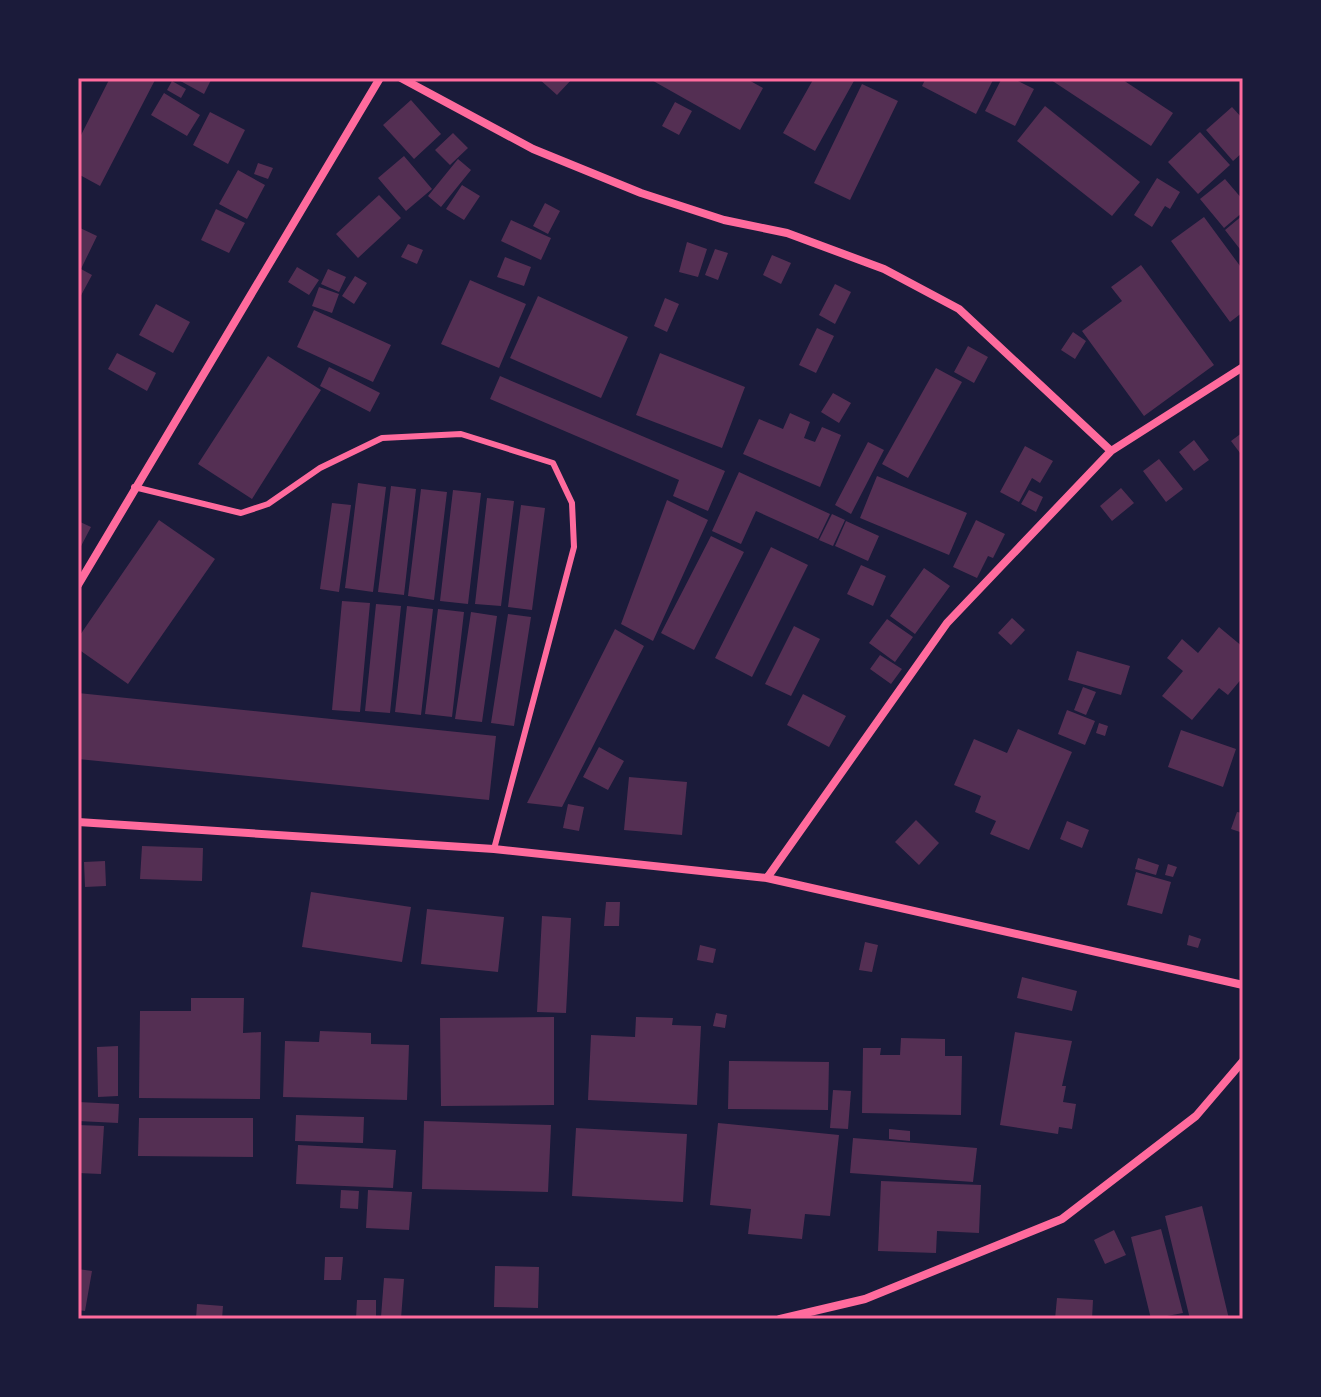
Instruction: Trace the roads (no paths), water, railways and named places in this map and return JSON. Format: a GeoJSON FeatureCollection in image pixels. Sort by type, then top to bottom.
{"type":"FeatureCollection","features":[{"type":"Feature","properties":{"kind":"street"},"geometry":{"type":"LineString","coordinates":[[78,585],[380,78]]}},
{"type":"Feature","properties":{"kind":"street"},"geometry":{"type":"LineString","coordinates":[[401,78],[533,149],[641,193],[724,220],[787,233],[884,269],[959,309],[1111,451]]}},
{"type":"Feature","properties":{"kind":"street"},"geometry":{"type":"LineString","coordinates":[[767,878],[947,623],[1111,451],[1243,367]]}},
{"type":"Feature","properties":{"kind":"street"},"geometry":{"type":"LineString","coordinates":[[78,822],[494,849],[767,878],[1243,985]]}},
{"type":"Feature","properties":{"kind":"street"},"geometry":{"type":"LineString","coordinates":[[780,1319],[865,1299],[1062,1219],[1196,1116],[1243,1061]]}},
{"type":"Feature","properties":{"kind":"lane"},"geometry":{"type":"LineString","coordinates":[[134,487],[241,513],[268,504],[320,468],[382,438],[461,434],[553,463],[572,503],[574,547],[494,849]]}}]}
